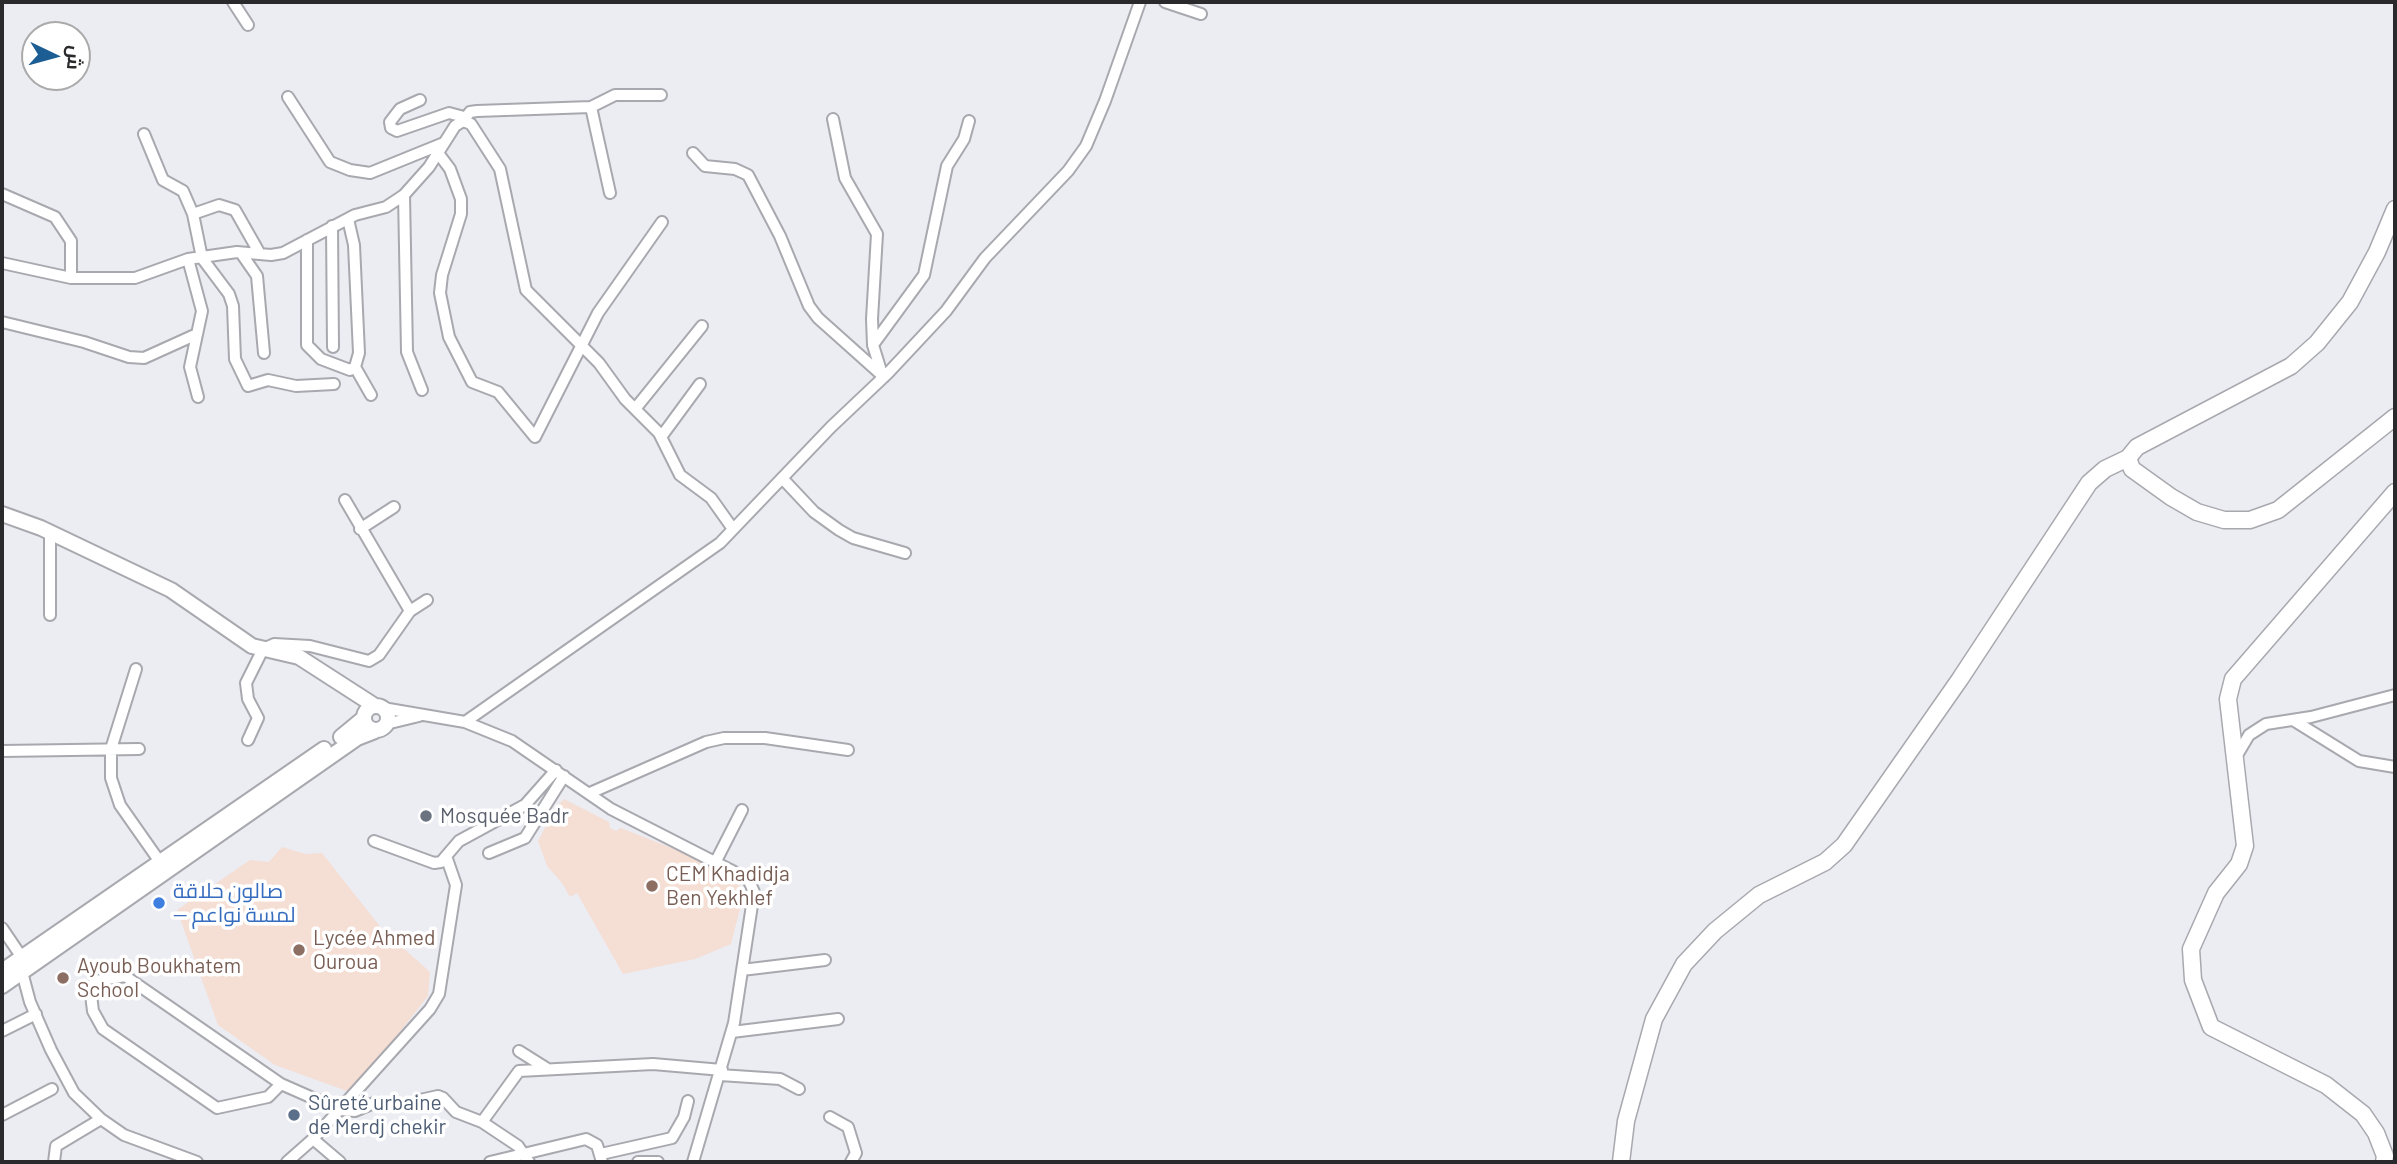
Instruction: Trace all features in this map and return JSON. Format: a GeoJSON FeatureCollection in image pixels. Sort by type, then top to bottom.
{"type":"FeatureCollection","features":[{"type":"Feature","properties":{"kind":"main road"},"geometry":{"type":"LineString","coordinates":[[1621,1162],[1626,1121],[1654,1019],[1684,964],[1715,931],[1759,895],[1825,862],[1844,845],[1978,653],[2089,483],[2105,469],[2128,458],[2137,447],[2291,366],[2317,343],[2350,302],[2377,252],[2395,209]]}},
{"type":"Feature","properties":{"kind":"main road"},"geometry":{"type":"LineString","coordinates":[[2128,458],[2132,468],[2171,497],[2197,512],[2224,520],[2250,520],[2278,510],[2395,417]]}},
{"type":"Feature","properties":{"kind":"main road"},"geometry":{"type":"LineString","coordinates":[[2384,1162],[2385,1156],[2376,1133],[2362,1114],[2326,1085],[2211,1027],[2193,980],[2190,949],[2216,893],[2239,864],[2245,846],[2228,699],[2233,679],[2395,492]]}},
{"type":"Feature","properties":{"kind":"street"},"geometry":{"type":"LineString","coordinates":[[233,2],[248,24]]}},
{"type":"Feature","properties":{"kind":"street"},"geometry":{"type":"LineString","coordinates":[[465,722],[651,589],[698,559],[733,529],[946,311],[985,258],[1068,171],[1086,146],[1102,111],[1140,2]]}},
{"type":"Feature","properties":{"kind":"street"},"geometry":{"type":"LineString","coordinates":[[1165,2],[1201,14]]}},
{"type":"Feature","properties":{"kind":"street"},"geometry":{"type":"LineString","coordinates":[[2,263],[71,278],[135,278],[188,260],[241,253],[283,253],[332,226],[386,207],[404,195],[455,126],[477,111],[592,107],[615,95],[661,95]]}},
{"type":"Feature","properties":{"kind":"street"},"geometry":{"type":"LineString","coordinates":[[288,97],[330,162],[350,170],[369,173],[441,148]]}},
{"type":"Feature","properties":{"kind":"street"},"geometry":{"type":"LineString","coordinates":[[421,100],[400,110],[390,122],[391,128],[397,131],[449,113],[471,124],[499,169],[526,290],[583,345],[661,437],[680,475],[711,498],[733,529]]}},
{"type":"Feature","properties":{"kind":"street"},"geometry":{"type":"LineString","coordinates":[[592,107],[610,193]]}},
{"type":"Feature","properties":{"kind":"street"},"geometry":{"type":"LineString","coordinates":[[833,119],[839,162],[845,178],[877,234],[873,345],[884,377]]}},
{"type":"Feature","properties":{"kind":"street"},"geometry":{"type":"LineString","coordinates":[[873,345],[884,326],[924,275],[947,166],[964,138],[969,121]]}},
{"type":"Feature","properties":{"kind":"street"},"geometry":{"type":"LineString","coordinates":[[144,134],[163,180],[183,191],[192,214],[202,258],[229,294],[233,306],[235,359],[248,386],[268,380],[296,386],[334,384]]}},
{"type":"Feature","properties":{"kind":"street"},"geometry":{"type":"LineString","coordinates":[[441,148],[461,199],[461,214],[442,275],[442,313],[449,337],[472,382],[498,392],[535,437],[598,313],[662,222]]}},
{"type":"Feature","properties":{"kind":"street"},"geometry":{"type":"LineString","coordinates":[[693,153],[705,166],[735,169],[748,175],[780,236],[809,306],[818,318],[884,377]]}},
{"type":"Feature","properties":{"kind":"street"},"geometry":{"type":"LineString","coordinates":[[2,184],[7,197],[46,211],[62,225],[71,241],[71,278]]}},
{"type":"Feature","properties":{"kind":"street"},"geometry":{"type":"LineString","coordinates":[[404,195],[407,352],[422,390]]}},
{"type":"Feature","properties":{"kind":"street"},"geometry":{"type":"LineString","coordinates":[[192,214],[219,205],[235,210],[260,254]]}},
{"type":"Feature","properties":{"kind":"street"},"geometry":{"type":"LineString","coordinates":[[307,240],[309,350],[350,370],[355,367],[359,353],[355,245],[348,219]]}},
{"type":"Feature","properties":{"kind":"street"},"geometry":{"type":"LineString","coordinates":[[332,226],[333,347]]}},
{"type":"Feature","properties":{"kind":"street"},"geometry":{"type":"LineString","coordinates":[[241,253],[257,276],[264,353]]}},
{"type":"Feature","properties":{"kind":"street"},"geometry":{"type":"LineString","coordinates":[[188,260],[202,311],[190,367],[198,397]]}},
{"type":"Feature","properties":{"kind":"street"},"geometry":{"type":"LineString","coordinates":[[2,323],[84,342],[129,358],[144,358],[197,334]]}},
{"type":"Feature","properties":{"kind":"street"},"geometry":{"type":"LineString","coordinates":[[635,409],[702,326]]}},
{"type":"Feature","properties":{"kind":"street"},"geometry":{"type":"LineString","coordinates":[[355,367],[371,396]]}},
{"type":"Feature","properties":{"kind":"street"},"geometry":{"type":"LineString","coordinates":[[661,437],[700,384]]}},
{"type":"Feature","properties":{"kind":"street"},"geometry":{"type":"LineString","coordinates":[[782,478],[814,512],[839,530],[853,538],[905,553]]}},
{"type":"Feature","properties":{"kind":"street"},"geometry":{"type":"LineString","coordinates":[[345,500],[410,611]]}},
{"type":"Feature","properties":{"kind":"street"},"geometry":{"type":"LineString","coordinates":[[360,529],[394,507]]}},
{"type":"Feature","properties":{"kind":"street"},"geometry":{"type":"LineString","coordinates":[[2,514],[15,516],[171,590],[231,633],[263,649],[299,657],[348,689],[371,712],[388,716],[381,727]]}},
{"type":"Feature","properties":{"kind":"street"},"geometry":{"type":"LineString","coordinates":[[50,532],[50,615]]}},
{"type":"Feature","properties":{"kind":"street"},"geometry":{"type":"LineString","coordinates":[[248,740],[258,718],[248,699],[246,683],[263,649],[274,644],[310,646],[369,661],[379,655],[410,611],[426,600]]}},
{"type":"Feature","properties":{"kind":"street"},"geometry":{"type":"LineString","coordinates":[[136,668],[111,749],[114,793],[160,862]]}},
{"type":"Feature","properties":{"kind":"street"},"geometry":{"type":"LineString","coordinates":[[2235,759],[2249,735],[2257,729],[2395,695]]}},
{"type":"Feature","properties":{"kind":"street"},"geometry":{"type":"LineString","coordinates":[[371,712],[368,728],[381,727]]}},
{"type":"Feature","properties":{"kind":"street"},"geometry":{"type":"LineString","coordinates":[[2,986],[24,966],[160,862],[352,730],[371,712],[465,722],[512,741],[611,809],[748,879],[754,892],[732,1032],[693,1162]]}},
{"type":"Feature","properties":{"kind":"street"},"geometry":{"type":"LineString","coordinates":[[2,971],[24,966],[357,737],[419,716]]}},
{"type":"Feature","properties":{"kind":"street"},"geometry":{"type":"LineString","coordinates":[[2293,720],[2359,761],[2395,767]]}},
{"type":"Feature","properties":{"kind":"street"},"geometry":{"type":"LineString","coordinates":[[590,793],[706,742],[724,738],[765,738],[848,750]]}},
{"type":"Feature","properties":{"kind":"street"},"geometry":{"type":"LineString","coordinates":[[2,751],[139,749]]}},
{"type":"Feature","properties":{"kind":"street"},"geometry":{"type":"LineString","coordinates":[[489,853],[525,838],[560,773]]}},
{"type":"Feature","properties":{"kind":"street"},"geometry":{"type":"LineString","coordinates":[[374,841],[434,863],[441,862],[459,841],[525,805],[560,773]]}},
{"type":"Feature","properties":{"kind":"street"},"geometry":{"type":"LineString","coordinates":[[716,861],[742,810]]}},
{"type":"Feature","properties":{"kind":"street"},"geometry":{"type":"LineString","coordinates":[[287,1162],[340,1110],[430,1009],[439,994],[456,885],[454,872],[446,856]]}},
{"type":"Feature","properties":{"kind":"street"},"geometry":{"type":"LineString","coordinates":[[2,928],[24,966],[36,1014],[74,1093],[101,1119],[124,1135],[197,1162]]}},
{"type":"Feature","properties":{"kind":"street"},"geometry":{"type":"LineString","coordinates":[[742,970],[825,960]]}},
{"type":"Feature","properties":{"kind":"street"},"geometry":{"type":"LineString","coordinates":[[281,1084],[268,1097],[217,1108],[103,1029],[93,1011],[90,987],[96,981],[125,976],[281,1084],[340,1110],[355,1111],[374,1103]]}},
{"type":"Feature","properties":{"kind":"street"},"geometry":{"type":"LineString","coordinates":[[2,1031],[36,1014]]}},
{"type":"Feature","properties":{"kind":"street"},"geometry":{"type":"LineString","coordinates":[[732,1032],[838,1019]]}},
{"type":"Feature","properties":{"kind":"street"},"geometry":{"type":"LineString","coordinates":[[519,1051],[547,1069]]}},
{"type":"Feature","properties":{"kind":"street"},"geometry":{"type":"LineString","coordinates":[[482,1122],[515,1074],[547,1069],[653,1064],[780,1079],[799,1089]]}},
{"type":"Feature","properties":{"kind":"street"},"geometry":{"type":"LineString","coordinates":[[2,1115],[52,1089]]}},
{"type":"Feature","properties":{"kind":"street"},"geometry":{"type":"LineString","coordinates":[[420,1100],[438,1096],[461,1116],[482,1122],[527,1158]]}},
{"type":"Feature","properties":{"kind":"street"},"geometry":{"type":"LineString","coordinates":[[489,1162],[527,1158],[586,1139],[597,1145],[601,1158],[672,1138],[684,1117],[688,1101]]}},
{"type":"Feature","properties":{"kind":"street"},"geometry":{"type":"LineString","coordinates":[[830,1117],[848,1127],[856,1153],[851,1162]]}},
{"type":"Feature","properties":{"kind":"street"},"geometry":{"type":"LineString","coordinates":[[53,1162],[57,1146],[101,1119]]}},
{"type":"Feature","properties":{"kind":"street"},"geometry":{"type":"LineString","coordinates":[[313,1139],[340,1162]]}},
{"type":"Feature","properties":{"kind":"street"},"geometry":{"type":"LineString","coordinates":[[638,1162],[658,1162]]}},
{"type":"Feature","properties":{"kind":"shaded area","name":"CEM Khadidja Ben Yekhlef"},"geometry":{"type":"Polygon","coordinates":[[[564,799],[609,822],[610,828],[616,831],[621,828],[692,856],[745,889],[731,944],[695,959],[623,974],[577,893],[570,897],[547,866],[538,841],[556,807],[564,799]]]}},
{"type":"Feature","properties":{"kind":"shaded area","name":"Lycée Ahmed Ouroua"},"geometry":{"type":"Polygon","coordinates":[[[282,847],[305,854],[322,853],[382,929],[430,972],[428,996],[377,1061],[347,1091],[275,1065],[218,1025],[177,910],[250,860],[269,862],[282,847]]]}},
{"type":"Feature","properties":{"kind":"place","name":"Mosquée Badr"},"geometry":{"type":"Point","coordinates":[426,816]}},
{"type":"Feature","properties":{"kind":"place","name":"CEM Khadidja Ben Yekhlef"},"geometry":{"type":"Point","coordinates":[652,886]}},
{"type":"Feature","properties":{"kind":"place","name":"صالون حلاقة — لمسة نواعم"},"geometry":{"type":"Point","coordinates":[159,903]}},
{"type":"Feature","properties":{"kind":"place","name":"Lycée Ahmed Ouroua"},"geometry":{"type":"Point","coordinates":[299,950]}},
{"type":"Feature","properties":{"kind":"place","name":"Ayoub Boukhatem School"},"geometry":{"type":"Point","coordinates":[63,978]}},
{"type":"Feature","properties":{"kind":"place","name":"Sûreté urbaine de Merdj chekir"},"geometry":{"type":"Point","coordinates":[294,1115]}}]}
